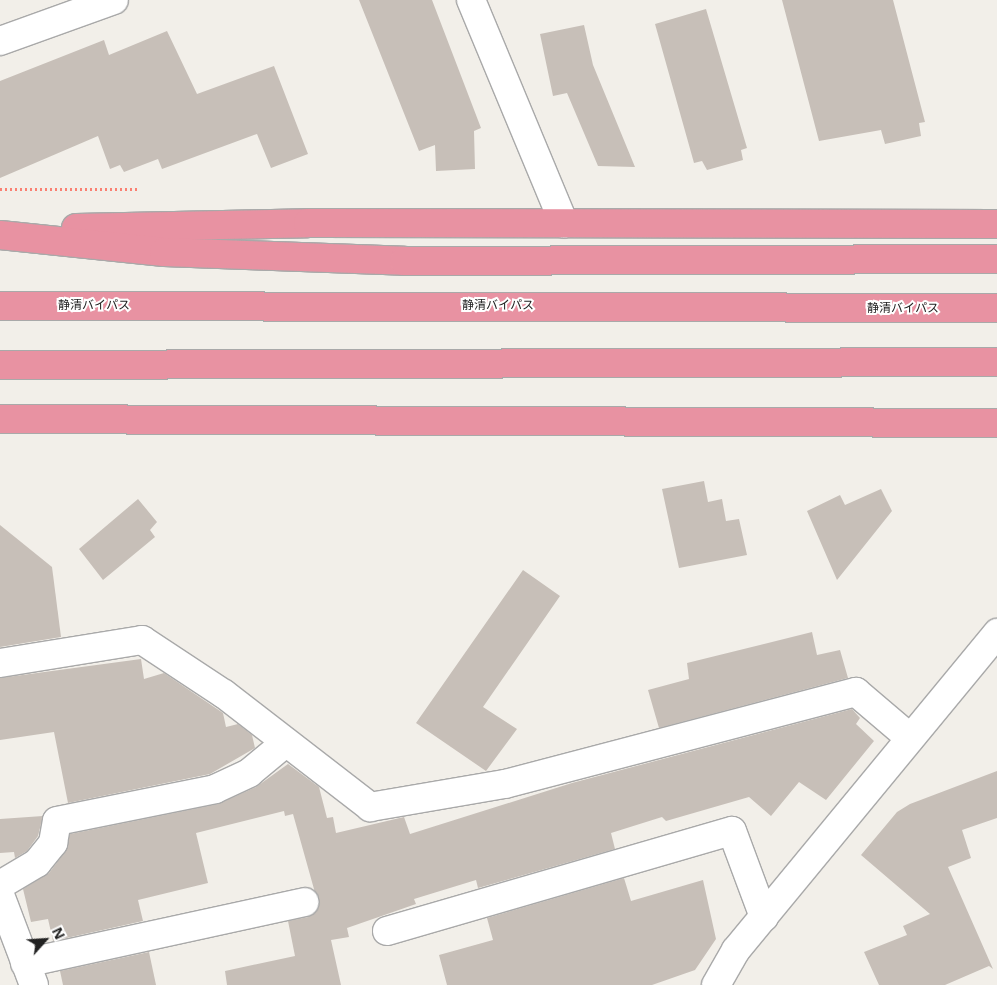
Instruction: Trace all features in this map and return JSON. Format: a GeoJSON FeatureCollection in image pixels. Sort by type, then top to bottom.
{"type":"FeatureCollection","features":[{"type":"Feature","properties":{"kind":"highway"},"geometry":{"type":"LineString","coordinates":[[0,230],[564,223],[997,224]]}},
{"type":"Feature","properties":{"kind":"highway"},"geometry":{"type":"LineString","coordinates":[[0,234],[164,252],[395,261],[997,259]]}},
{"type":"Feature","properties":{"kind":"highway","name":"静清バイパス"},"geometry":{"type":"LineString","coordinates":[[0,306],[997,308]]}},
{"type":"Feature","properties":{"kind":"highway"},"geometry":{"type":"LineString","coordinates":[[0,365],[997,362]]}},
{"type":"Feature","properties":{"kind":"highway"},"geometry":{"type":"LineString","coordinates":[[0,419],[997,424]]}},
{"type":"Feature","properties":{"kind":"street"},"geometry":{"type":"LineString","coordinates":[[0,41],[114,0]]}},
{"type":"Feature","properties":{"kind":"street"},"geometry":{"type":"LineString","coordinates":[[471,0],[564,223]]}},
{"type":"Feature","properties":{"kind":"street"},"geometry":{"type":"LineString","coordinates":[[716,985],[736,950],[997,633]]}},
{"type":"Feature","properties":{"kind":"street"},"geometry":{"type":"LineString","coordinates":[[0,663],[142,640],[224,694],[284,744],[370,806],[505,784],[856,692],[910,738]]}},
{"type":"Feature","properties":{"kind":"street"},"geometry":{"type":"LineString","coordinates":[[0,885],[37,863],[53,843],[57,821],[214,789],[249,773],[284,744]]}},
{"type":"Feature","properties":{"kind":"street"},"geometry":{"type":"LineString","coordinates":[[387,930],[732,831],[764,917]]}},
{"type":"Feature","properties":{"kind":"street"},"geometry":{"type":"LineString","coordinates":[[0,895],[29,974],[304,902]]}},
{"type":"Feature","properties":{"kind":"building"},"geometry":{"type":"Polygon","coordinates":[[[359,0],[432,0],[481,128],[474,131],[475,169],[436,171],[435,145],[419,151],[359,0]]]}},
{"type":"Feature","properties":{"kind":"building"},"geometry":{"type":"Polygon","coordinates":[[[782,0],[893,0],[925,122],[919,123],[921,136],[885,144],[881,130],[819,141],[782,0]]]}},
{"type":"Feature","properties":{"kind":"building"},"geometry":{"type":"Polygon","coordinates":[[[706,9],[747,148],[741,150],[743,160],[707,170],[702,161],[694,163],[655,24],[706,9]]]}},
{"type":"Feature","properties":{"kind":"building"},"geometry":{"type":"Polygon","coordinates":[[[584,25],[593,65],[635,167],[598,166],[567,93],[553,96],[540,34],[584,25]]]}},
{"type":"Feature","properties":{"kind":"building"},"geometry":{"type":"Polygon","coordinates":[[[167,31],[197,94],[274,66],[308,154],[271,168],[257,134],[162,169],[158,159],[124,172],[120,165],[110,169],[98,136],[0,178],[0,81],[104,40],[109,55],[167,31]]]}},
{"type":"Feature","properties":{"kind":"building"},"geometry":{"type":"Polygon","coordinates":[[[704,481],[708,502],[722,499],[726,521],[739,519],[747,555],[679,568],[662,489],[704,481]]]}},
{"type":"Feature","properties":{"kind":"building"},"geometry":{"type":"Polygon","coordinates":[[[881,489],[892,511],[837,580],[807,511],[840,495],[845,505],[881,489]]]}},
{"type":"Feature","properties":{"kind":"building"},"geometry":{"type":"Polygon","coordinates":[[[138,499],[157,522],[150,530],[155,537],[103,580],[79,549],[138,499]]]}},
{"type":"Feature","properties":{"kind":"building"},"geometry":{"type":"Polygon","coordinates":[[[0,525],[52,567],[61,637],[0,647],[0,525]]]}},
{"type":"Feature","properties":{"kind":"building"},"geometry":{"type":"Polygon","coordinates":[[[523,570],[560,596],[483,707],[517,729],[486,771],[416,723],[523,570]]]}},
{"type":"Feature","properties":{"kind":"building"},"geometry":{"type":"Polygon","coordinates":[[[812,632],[817,655],[840,650],[848,678],[659,728],[648,690],[689,679],[687,663],[812,632]]]}},
{"type":"Feature","properties":{"kind":"building"},"geometry":{"type":"Polygon","coordinates":[[[141,659],[144,679],[164,673],[223,713],[226,727],[238,724],[252,735],[255,748],[210,774],[68,803],[54,732],[0,740],[0,678],[141,659]]]}},
{"type":"Feature","properties":{"kind":"building"},"geometry":{"type":"Polygon","coordinates":[[[852,709],[860,718],[856,724],[874,741],[826,800],[799,782],[771,816],[749,797],[666,821],[662,817],[611,833],[615,849],[478,888],[476,880],[414,899],[416,904],[347,928],[349,937],[331,940],[341,985],[227,985],[225,971],[295,956],[288,921],[308,917],[319,907],[293,814],[285,816],[284,811],[196,833],[208,883],[138,900],[143,921],[53,941],[48,919],[31,922],[23,889],[49,873],[65,852],[70,834],[218,804],[256,787],[288,764],[319,787],[327,818],[333,817],[336,833],[404,817],[410,834],[572,783],[852,709]]]}},
{"type":"Feature","properties":{"kind":"building"},"geometry":{"type":"Polygon","coordinates":[[[997,771],[997,818],[962,830],[971,858],[948,867],[993,969],[989,966],[945,985],[879,985],[864,952],[907,935],[903,926],[930,914],[861,855],[897,812],[910,804],[997,771]]]}},
{"type":"Feature","properties":{"kind":"building"},"geometry":{"type":"Polygon","coordinates":[[[43,816],[38,836],[27,851],[15,858],[14,852],[0,853],[0,819],[43,816]]]}},
{"type":"Feature","properties":{"kind":"building"},"geometry":{"type":"Polygon","coordinates":[[[624,878],[631,901],[703,880],[716,939],[695,970],[652,985],[447,985],[439,955],[493,940],[487,918],[624,878]]]}},
{"type":"Feature","properties":{"kind":"building"},"geometry":{"type":"Polygon","coordinates":[[[149,952],[156,985],[63,985],[60,971],[149,952]]]}}]}
